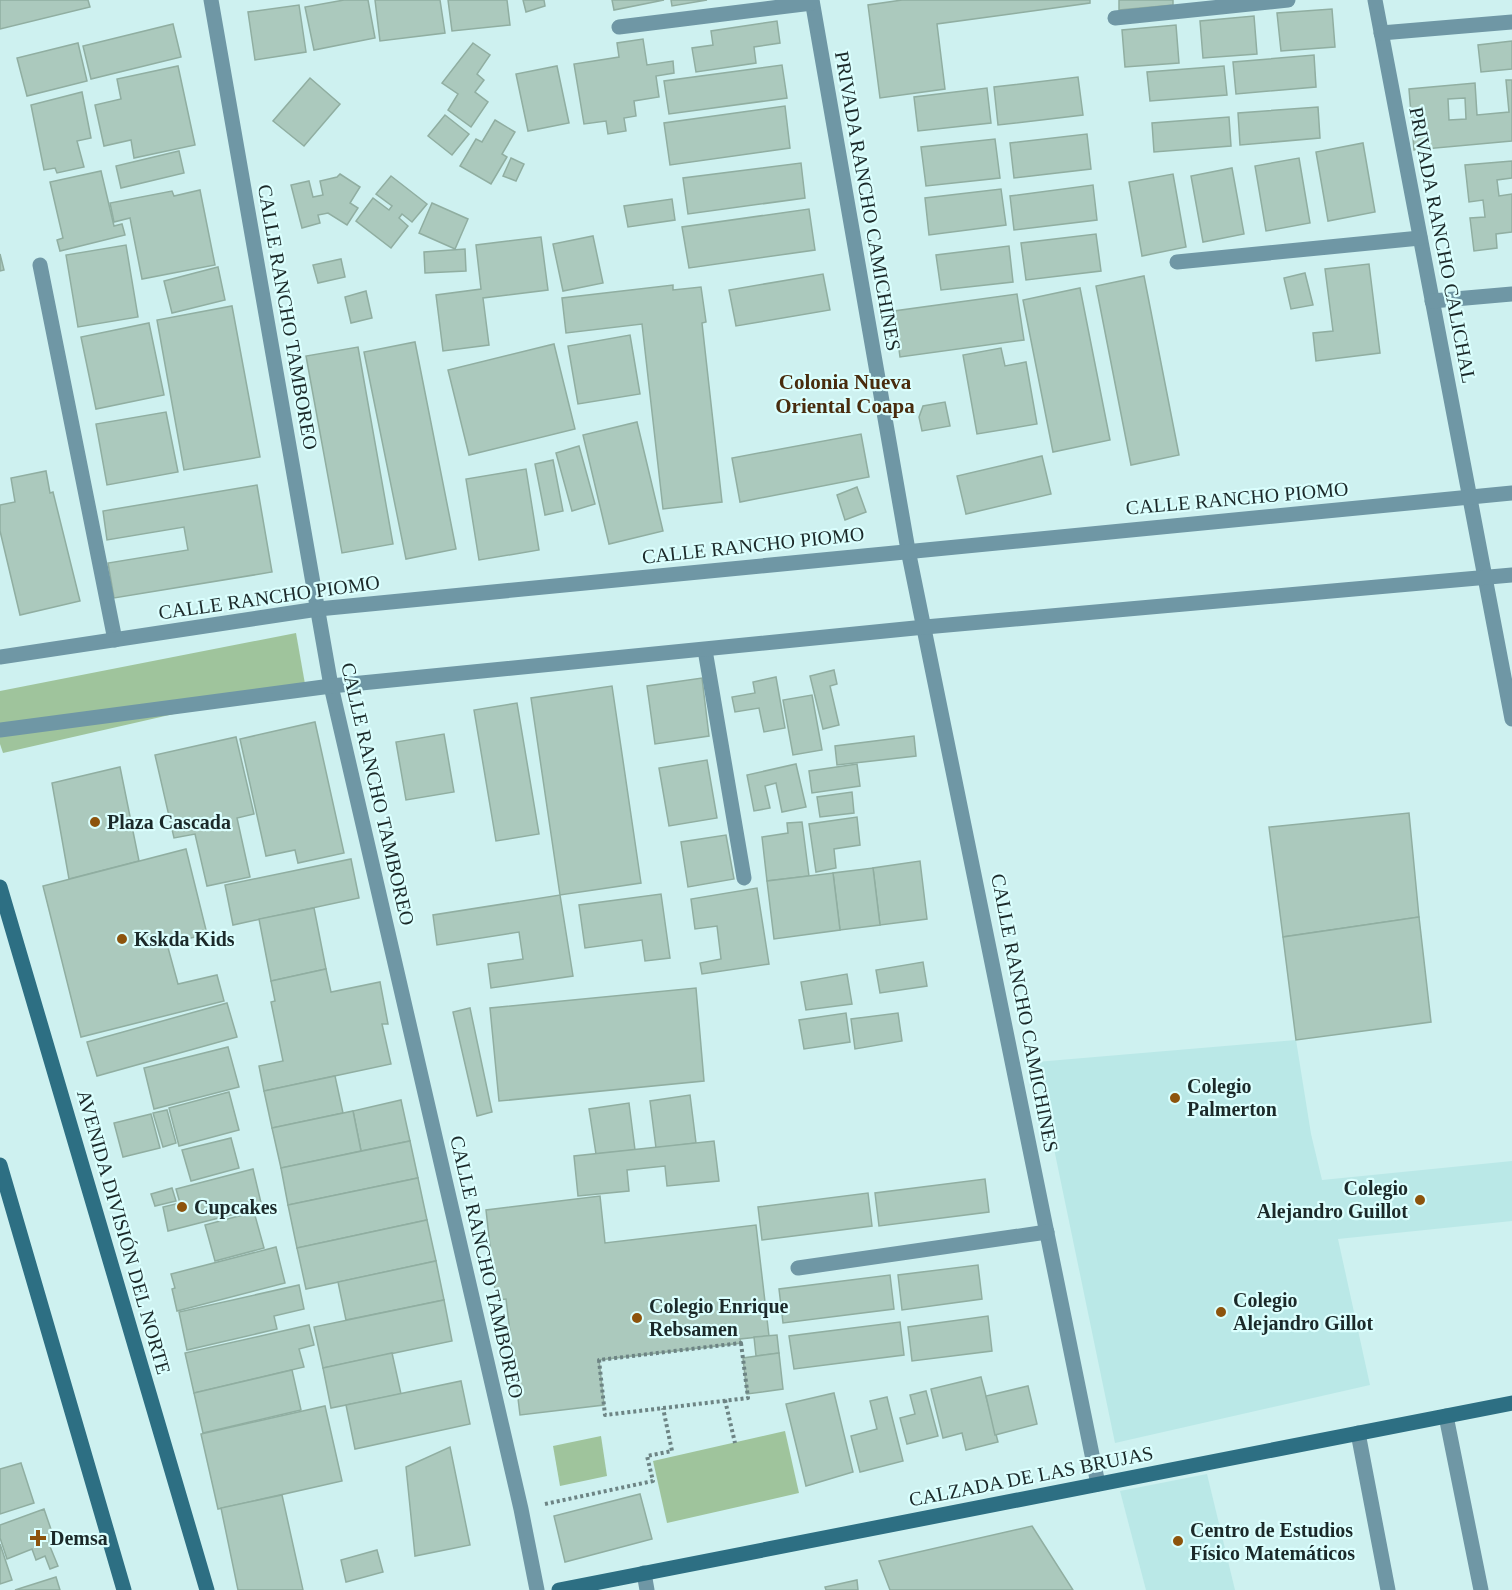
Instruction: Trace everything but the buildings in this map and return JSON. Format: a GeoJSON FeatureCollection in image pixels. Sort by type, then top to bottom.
{"type":"FeatureCollection","features":[{"type":"Feature","properties":{"kind":"main road","name":"AVENIDA DIVISIÓN DEL NORTE"},"geometry":{"type":"LineString","coordinates":[[0,887],[207,1590]]}},
{"type":"Feature","properties":{"kind":"main road"},"geometry":{"type":"LineString","coordinates":[[0,1165],[124,1590]]}},
{"type":"Feature","properties":{"kind":"main road","name":"CALZADA DE LAS BRUJAS"},"geometry":{"type":"LineString","coordinates":[[559,1590],[1512,1403]]}},
{"type":"Feature","properties":{"kind":"street","name":"CALLE RANCHO TAMBOREO"},"geometry":{"type":"LineString","coordinates":[[212,0],[331,686],[521,1509],[537,1590]]}},
{"type":"Feature","properties":{"kind":"street"},"geometry":{"type":"LineString","coordinates":[[1115,18],[1288,0]]}},
{"type":"Feature","properties":{"kind":"street","name":"PRIVADA RANCHO CALICHAL"},"geometry":{"type":"LineString","coordinates":[[1375,0],[1512,719]]}},
{"type":"Feature","properties":{"kind":"street"},"geometry":{"type":"LineString","coordinates":[[619,27],[812,1]]}},
{"type":"Feature","properties":{"kind":"street","name":"PRIVADA RANCHO CAMICHINES"},"geometry":{"type":"LineString","coordinates":[[812,1],[908,550]]}},
{"type":"Feature","properties":{"kind":"street"},"geometry":{"type":"LineString","coordinates":[[1381,33],[1512,22]]}},
{"type":"Feature","properties":{"kind":"street"},"geometry":{"type":"LineString","coordinates":[[1177,262],[1420,238]]}},
{"type":"Feature","properties":{"kind":"street"},"geometry":{"type":"LineString","coordinates":[[40,265],[115,640]]}},
{"type":"Feature","properties":{"kind":"street"},"geometry":{"type":"LineString","coordinates":[[1432,301],[1512,294]]}},
{"type":"Feature","properties":{"kind":"street","name":"CALLE RANCHO PIOMO"},"geometry":{"type":"LineString","coordinates":[[0,657],[318,609],[1512,493]]}},
{"type":"Feature","properties":{"kind":"street","name":"CALLE RANCHO CAMICHINES"},"geometry":{"type":"LineString","coordinates":[[908,550],[1098,1484]]}},
{"type":"Feature","properties":{"kind":"street"},"geometry":{"type":"LineString","coordinates":[[0,730],[331,686],[925,627],[1512,575]]}},
{"type":"Feature","properties":{"kind":"street"},"geometry":{"type":"LineString","coordinates":[[705,650],[744,878]]}},
{"type":"Feature","properties":{"kind":"street"},"geometry":{"type":"LineString","coordinates":[[798,1268],[1047,1232]]}},
{"type":"Feature","properties":{"kind":"street"},"geometry":{"type":"LineString","coordinates":[[1446,1416],[1481,1590]]}},
{"type":"Feature","properties":{"kind":"street"},"geometry":{"type":"LineString","coordinates":[[1358,1433],[1388,1590]]}},
{"type":"Feature","properties":{"kind":"street"},"geometry":{"type":"LineString","coordinates":[[644,1573],[647,1590]]}},
{"type":"Feature","properties":{"kind":"path"},"geometry":{"type":"LineString","coordinates":[[741,1343],[747,1398],[725,1400],[605,1415],[599,1360],[741,1343]]}},
{"type":"Feature","properties":{"kind":"path"},"geometry":{"type":"LineString","coordinates":[[725,1400],[735,1443]]}},
{"type":"Feature","properties":{"kind":"path"},"geometry":{"type":"LineString","coordinates":[[521,1509],[653,1481],[648,1456],[672,1451],[663,1408]]}},
{"type":"Feature","properties":{"kind":"shaded area","name":"Colegio Alejandro Gillot"},"geometry":{"type":"Polygon","coordinates":[[[1296,1040],[1311,1134],[1322,1180],[1512,1161],[1512,1221],[1338,1239],[1370,1385],[1115,1443],[1036,1062],[1296,1040]]]}},
{"type":"Feature","properties":{"kind":"shaded area","name":"Centro de Estudios Físico Matemáticos"},"geometry":{"type":"Polygon","coordinates":[[[1207,1474],[1235,1590],[1146,1590],[1120,1491],[1207,1474]]]}},
{"type":"Feature","properties":{"kind":"green space"},"geometry":{"type":"Polygon","coordinates":[[[296,633],[305,684],[3,753],[0,744],[0,691],[296,633]]]}},
{"type":"Feature","properties":{"kind":"green space"},"geometry":{"type":"Polygon","coordinates":[[[785,1431],[799,1493],[667,1523],[653,1461],[785,1431]]]}},
{"type":"Feature","properties":{"kind":"green space"},"geometry":{"type":"Polygon","coordinates":[[[601,1436],[607,1476],[560,1486],[553,1446],[601,1436]]]}},
{"type":"Feature","properties":{"kind":"place","name":"Plaza Cascada"},"geometry":{"type":"Point","coordinates":[95,822]}},
{"type":"Feature","properties":{"kind":"place","name":"Kskda Kids"},"geometry":{"type":"Point","coordinates":[122,939]}},
{"type":"Feature","properties":{"kind":"place","name":"Colegio Palmerton"},"geometry":{"type":"Point","coordinates":[1175,1098]}},
{"type":"Feature","properties":{"kind":"place","name":"Colegio Alejandro Guillot"},"geometry":{"type":"Point","coordinates":[1420,1200]}},
{"type":"Feature","properties":{"kind":"place","name":"Cupcakes"},"geometry":{"type":"Point","coordinates":[182,1207]}},
{"type":"Feature","properties":{"kind":"place","name":"Colegio Alejandro Gillot"},"geometry":{"type":"Point","coordinates":[1221,1312]}},
{"type":"Feature","properties":{"kind":"place","name":"Colegio Enrique Rebsamen"},"geometry":{"type":"Point","coordinates":[637,1318]}},
{"type":"Feature","properties":{"kind":"place","name":"Demsa"},"geometry":{"type":"Point","coordinates":[38,1538]}},
{"type":"Feature","properties":{"kind":"place","name":"Centro de Estudios Físico Matemáticos"},"geometry":{"type":"Point","coordinates":[1178,1541]}},
{"type":"Feature","properties":{"kind":"district","name":"Colonia Nueva Oriental Coapa"},"geometry":{"type":"Point","coordinates":[845,394]}}]}
